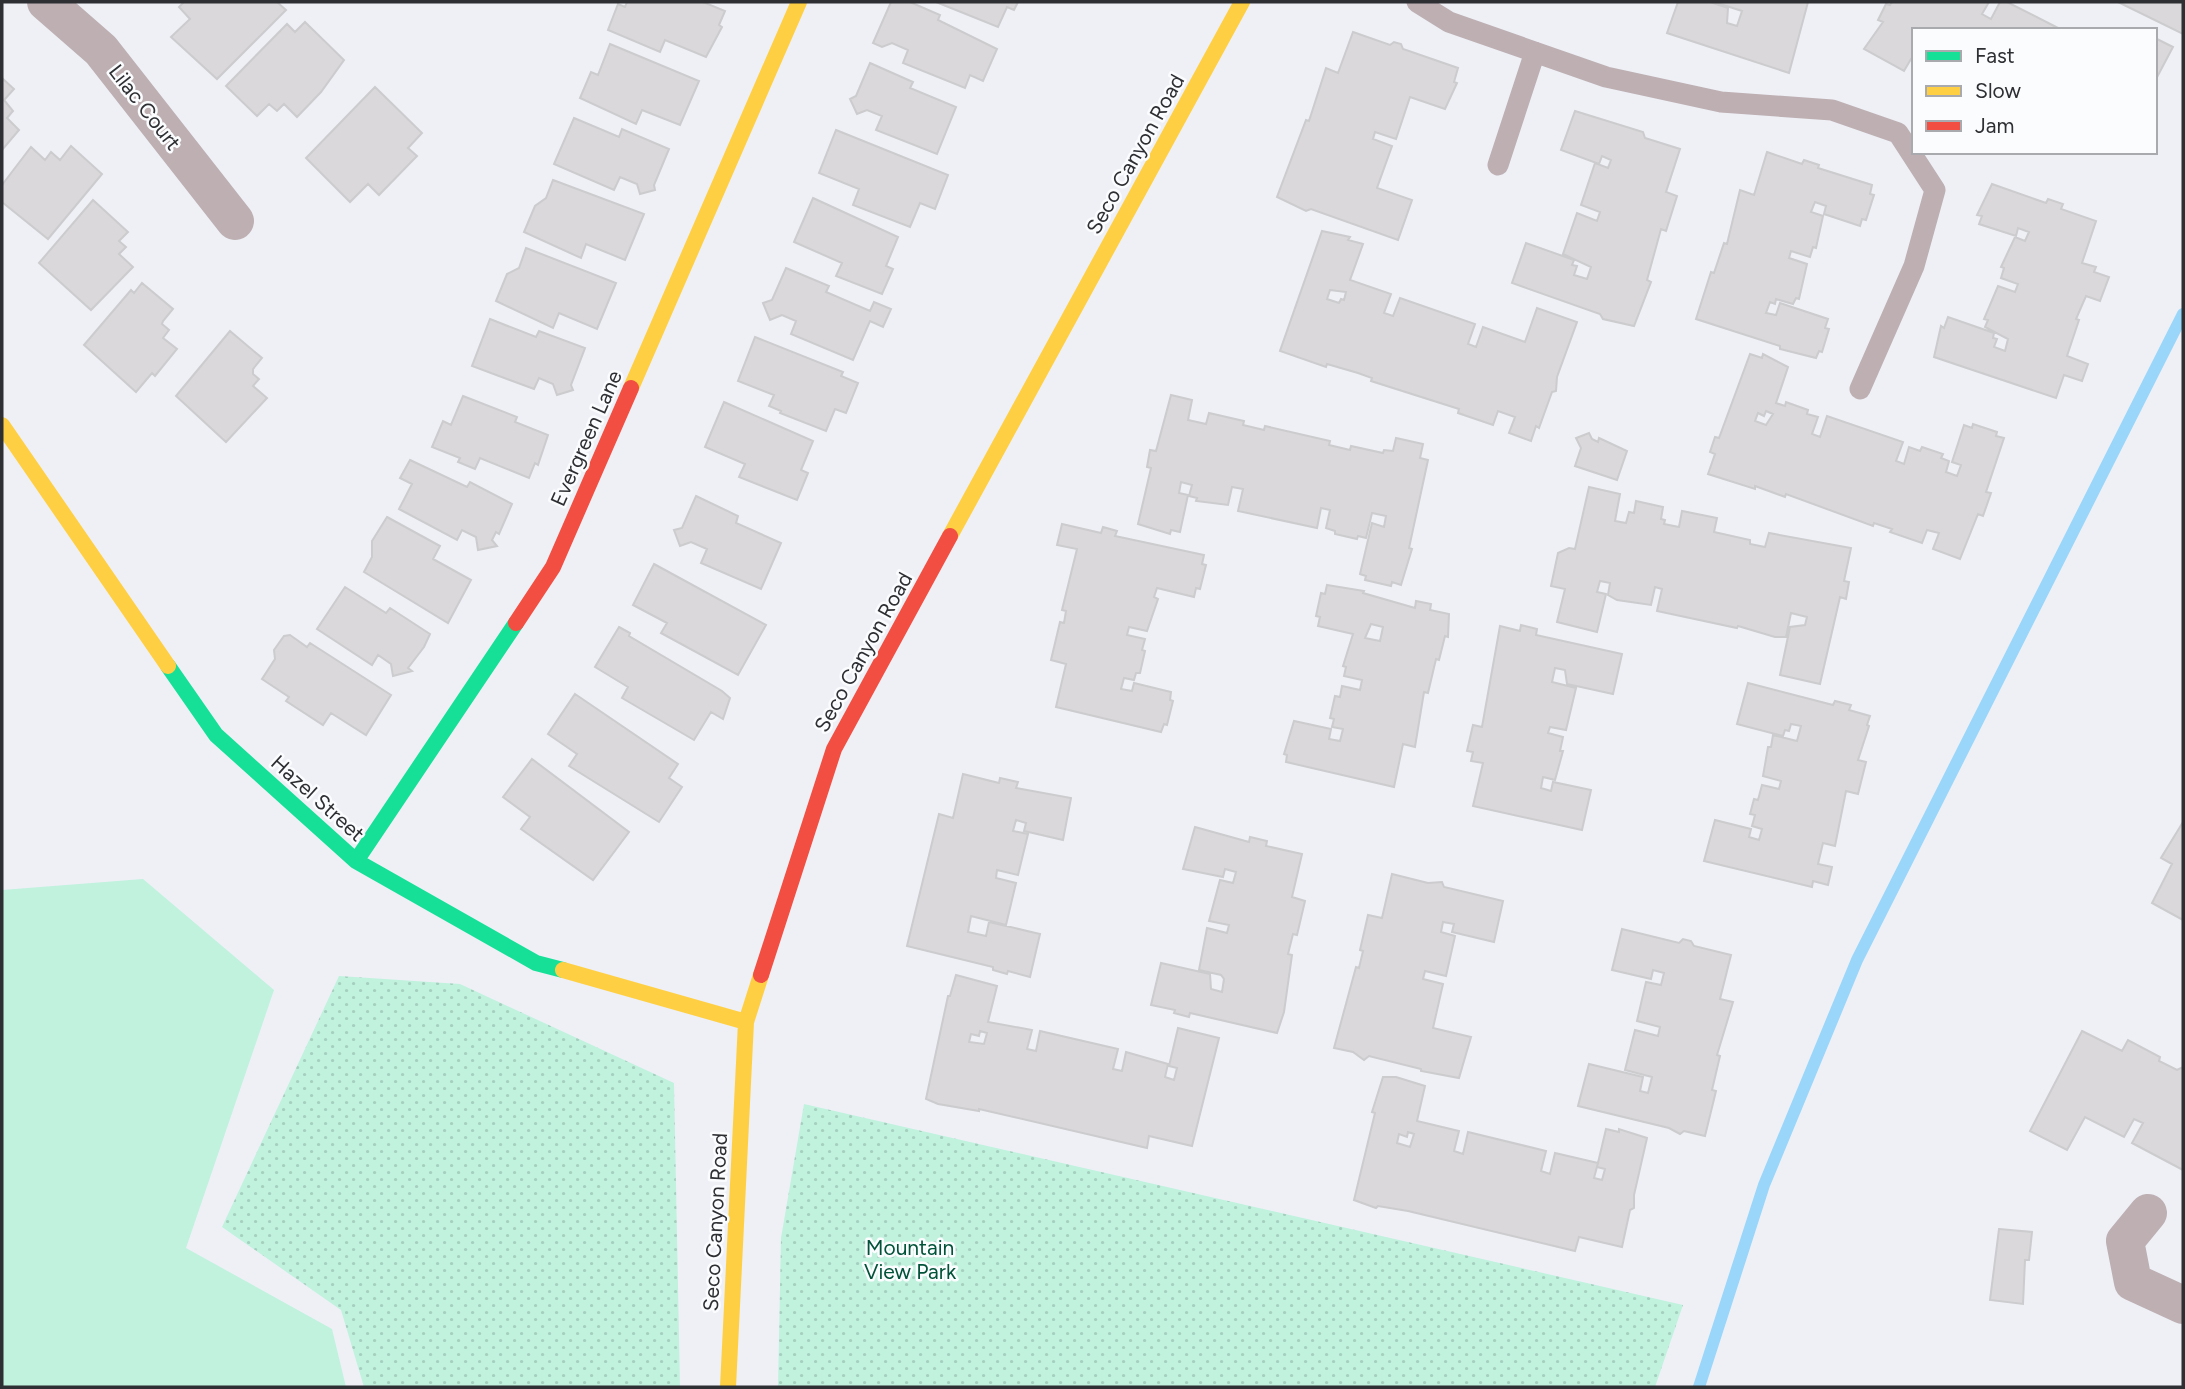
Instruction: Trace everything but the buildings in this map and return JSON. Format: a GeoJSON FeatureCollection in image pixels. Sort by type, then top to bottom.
{"type":"FeatureCollection","features":[{"type":"Feature","properties":{"kind":"street","name":"Lilac Court"},"geometry":{"type":"LineString","coordinates":[[46,2],[101,50],[235,221]]}},
{"type":"Feature","properties":{"kind":"street","name":"Evergreen Lane"},"geometry":{"type":"LineString","coordinates":[[356,861],[553,567],[799,2]]}},
{"type":"Feature","properties":{"kind":"street","name":"Seco Canyon Road"},"geometry":{"type":"LineString","coordinates":[[728,1387],[746,1022],[834,749],[1242,2]]}},
{"type":"Feature","properties":{"kind":"street","name":"Hazel Street"},"geometry":{"type":"LineString","coordinates":[[2,425],[216,735],[356,861],[536,963],[746,1022]]}},
{"type":"Feature","properties":{"kind":"street"},"geometry":{"type":"LineString","coordinates":[[2148,1213],[2125,1241],[2133,1282],[2183,1305]]}},
{"type":"Feature","properties":{"kind":"lane"},"geometry":{"type":"LineString","coordinates":[[1417,2],[1449,22],[1606,77],[1721,102],[1832,110],[1898,133],[1935,190],[1914,266],[1860,389]]}},
{"type":"Feature","properties":{"kind":"lane"},"geometry":{"type":"LineString","coordinates":[[1498,164],[1535,52]]}},
{"type":"Feature","properties":{"kind":"green space"},"geometry":{"type":"Polygon","coordinates":[[[143,879],[274,990],[186,1248],[332,1329],[346,1387],[2,1387],[2,890],[143,879]]]}},
{"type":"Feature","properties":{"kind":"green space"},"geometry":{"type":"Polygon","coordinates":[[[339,976],[460,984],[674,1083],[680,1387],[364,1387],[341,1310],[222,1227],[339,976]]]}},
{"type":"Feature","properties":{"kind":"green space","name":"Mountain View Park"},"geometry":{"type":"Polygon","coordinates":[[[804,1104],[1683,1305],[1655,1387],[778,1387],[781,1238],[804,1104]]]}},
{"type":"Feature","properties":{"kind":"waterway"},"geometry":{"type":"LineString","coordinates":[[1699,1387],[1764,1185],[1857,960],[2183,314]]}},
{"type":"Feature","properties":{"kind":"traffic: fast"},"geometry":{"type":"LineString","coordinates":[[356,861],[516,623]]}},
{"type":"Feature","properties":{"kind":"traffic: fast"},"geometry":{"type":"LineString","coordinates":[[168,666],[216,735],[356,861],[536,963],[563,970]]}},
{"type":"Feature","properties":{"kind":"traffic: slow"},"geometry":{"type":"LineString","coordinates":[[631,388],[799,2]]}},
{"type":"Feature","properties":{"kind":"traffic: slow"},"geometry":{"type":"LineString","coordinates":[[950,536],[1242,2]]}},
{"type":"Feature","properties":{"kind":"traffic: slow"},"geometry":{"type":"LineString","coordinates":[[2,425],[168,666]]}},
{"type":"Feature","properties":{"kind":"traffic: slow"},"geometry":{"type":"LineString","coordinates":[[563,970],[746,1022]]}},
{"type":"Feature","properties":{"kind":"traffic: slow"},"geometry":{"type":"LineString","coordinates":[[728,1387],[746,1022],[761,975]]}},
{"type":"Feature","properties":{"kind":"traffic: jam"},"geometry":{"type":"LineString","coordinates":[[516,623],[553,567],[631,388]]}},
{"type":"Feature","properties":{"kind":"traffic: jam"},"geometry":{"type":"LineString","coordinates":[[761,975],[834,749],[950,536]]}}]}
